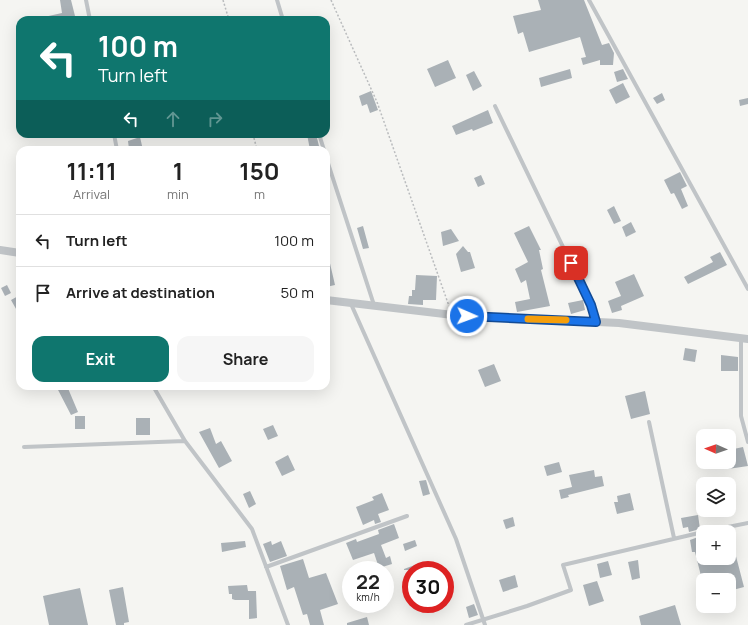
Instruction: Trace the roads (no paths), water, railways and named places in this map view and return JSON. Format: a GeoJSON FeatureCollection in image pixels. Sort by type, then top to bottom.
{"type":"FeatureCollection","features":[{"type":"Feature","properties":{"kind":"street"},"geometry":{"type":"LineString","coordinates":[[0,250],[16,252]]}},
{"type":"Feature","properties":{"kind":"street"},"geometry":{"type":"LineString","coordinates":[[330,301],[453,315],[619,322],[745,338]]}},
{"type":"Feature","properties":{"kind":"lane"},"geometry":{"type":"LineString","coordinates":[[86,0],[89,16]]}},
{"type":"Feature","properties":{"kind":"lane"},"geometry":{"type":"LineString","coordinates":[[277,0],[282,16]]}},
{"type":"Feature","properties":{"kind":"lane"},"geometry":{"type":"LineString","coordinates":[[590,0],[748,289]]}},
{"type":"Feature","properties":{"kind":"lane"},"geometry":{"type":"LineString","coordinates":[[495,106],[591,305],[596,322]]}},
{"type":"Feature","properties":{"kind":"lane"},"geometry":{"type":"LineString","coordinates":[[330,169],[374,305]]}},
{"type":"Feature","properties":{"kind":"lane"},"geometry":{"type":"LineString","coordinates":[[351,304],[456,540],[485,625]]}},
{"type":"Feature","properties":{"kind":"lane"},"geometry":{"type":"LineString","coordinates":[[745,338],[741,416],[748,442]]}},
{"type":"Feature","properties":{"kind":"lane"},"geometry":{"type":"LineString","coordinates":[[155,390],[185,441],[252,529],[288,625]]}},
{"type":"Feature","properties":{"kind":"lane"},"geometry":{"type":"LineString","coordinates":[[649,422],[674,538]]}},
{"type":"Feature","properties":{"kind":"lane"},"geometry":{"type":"LineString","coordinates":[[24,447],[185,441]]}},
{"type":"Feature","properties":{"kind":"lane"},"geometry":{"type":"LineString","coordinates":[[266,567],[407,516]]}},
{"type":"Feature","properties":{"kind":"lane"},"geometry":{"type":"LineString","coordinates":[[736,525],[748,523]]}},
{"type":"Feature","properties":{"kind":"lane"},"geometry":{"type":"LineString","coordinates":[[466,625],[527,606],[571,590],[563,565],[696,533]]}}]}
